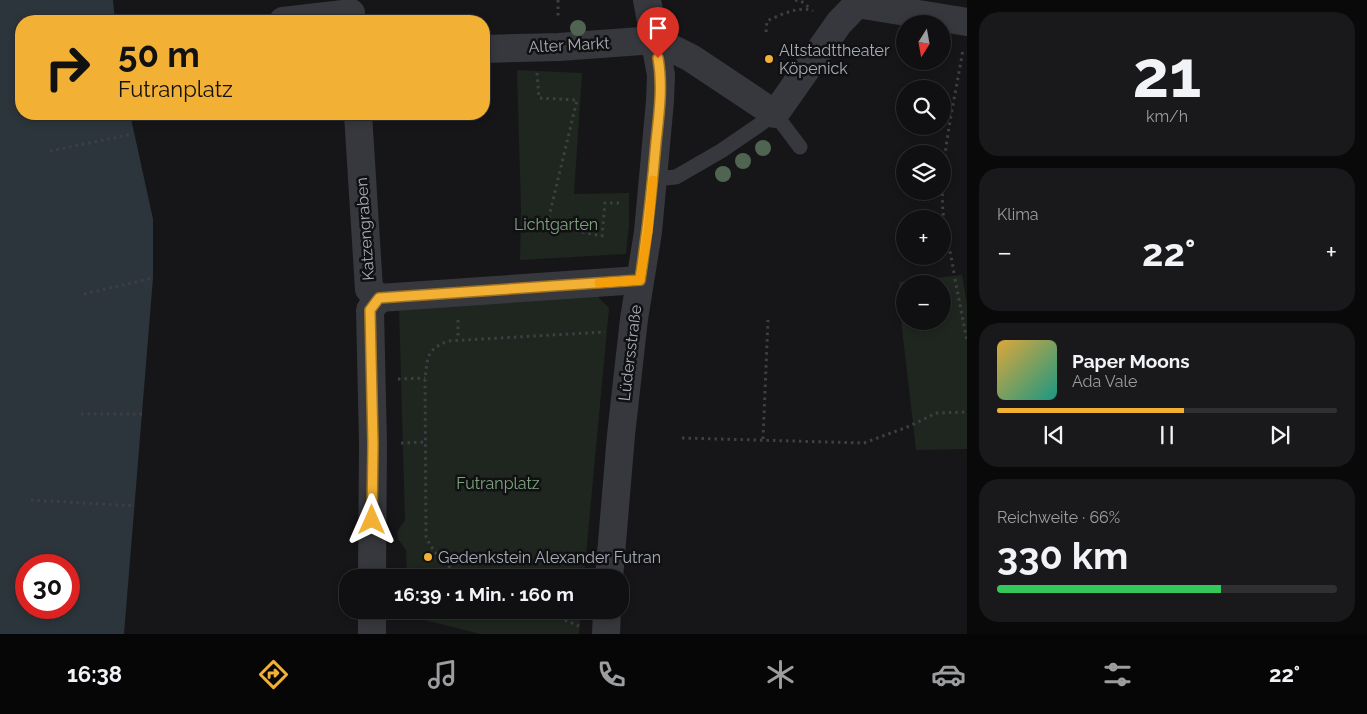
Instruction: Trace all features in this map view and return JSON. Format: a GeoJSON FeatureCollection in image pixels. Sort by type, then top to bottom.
{"type":"FeatureCollection","features":[{"type":"Feature","properties":{"kind":"street"},"geometry":{"type":"LineString","coordinates":[[647,0],[655,40]]}},
{"type":"Feature","properties":{"kind":"street"},"geometry":{"type":"LineString","coordinates":[[774,114],[836,27],[859,2],[967,22]]}},
{"type":"Feature","properties":{"kind":"street"},"geometry":{"type":"LineString","coordinates":[[328,15],[351,12]]}},
{"type":"Feature","properties":{"kind":"street","name":"Alter Markt"},"geometry":{"type":"LineString","coordinates":[[490,49],[536,48],[655,40],[692,58],[774,114]]}},
{"type":"Feature","properties":{"kind":"street","name":"Lüdersstraße"},"geometry":{"type":"LineString","coordinates":[[610,569],[621,435],[633,331],[648,232],[653,179],[661,75],[655,40]]}},
{"type":"Feature","properties":{"kind":"street","name":"Katzengraben"},"geometry":{"type":"LineString","coordinates":[[358,120],[369,289],[379,298],[370,310],[373,444],[372,569]]}},
{"type":"Feature","properties":{"kind":"street"},"geometry":{"type":"LineString","coordinates":[[379,298],[640,280]]}},
{"type":"Feature","properties":{"kind":"street"},"geometry":{"type":"LineString","coordinates":[[372,619],[372,634]]}},
{"type":"Feature","properties":{"kind":"street"},"geometry":{"type":"LineString","coordinates":[[594,631],[601,619]]}},
{"type":"Feature","properties":{"kind":"lane"},"geometry":{"type":"LineString","coordinates":[[653,179],[676,177],[721,151],[774,114],[800,146]]}},
{"type":"Feature","properties":{"kind":"path"},"geometry":{"type":"LineString","coordinates":[[795,0],[801,1],[836,27]]}},
{"type":"Feature","properties":{"kind":"path"},"geometry":{"type":"LineString","coordinates":[[766,32],[767,21],[785,13],[811,9]]}},
{"type":"Feature","properties":{"kind":"path"},"geometry":{"type":"LineString","coordinates":[[802,10],[803,16]]}},
{"type":"Feature","properties":{"kind":"path"},"geometry":{"type":"LineString","coordinates":[[954,273],[943,212],[944,188],[946,153],[967,22]]}},
{"type":"Feature","properties":{"kind":"path"},"geometry":{"type":"LineString","coordinates":[[536,48],[539,98],[577,100],[547,225],[602,236],[605,203],[630,203]]}},
{"type":"Feature","properties":{"kind":"path"},"geometry":{"type":"LineString","coordinates":[[50,151],[133,134]]}},
{"type":"Feature","properties":{"kind":"path"},"geometry":{"type":"LineString","coordinates":[[84,294],[153,278]]}},
{"type":"Feature","properties":{"kind":"path"},"geometry":{"type":"LineString","coordinates":[[955,279],[967,341]]}},
{"type":"Feature","properties":{"kind":"path"},"geometry":{"type":"LineString","coordinates":[[763,439],[768,320]]}},
{"type":"Feature","properties":{"kind":"path"},"geometry":{"type":"LineString","coordinates":[[451,569],[435,554],[426,536],[425,378],[428,356],[434,346],[458,340],[633,331]]}},
{"type":"Feature","properties":{"kind":"path"},"geometry":{"type":"LineString","coordinates":[[682,438],[864,443],[910,426],[936,413],[967,412]]}},
{"type":"Feature","properties":{"kind":"path"},"geometry":{"type":"LineString","coordinates":[[81,414],[145,414]]}},
{"type":"Feature","properties":{"kind":"path"},"geometry":{"type":"LineString","coordinates":[[31,500],[135,506]]}},
{"type":"Feature","properties":{"kind":"path"},"geometry":{"type":"LineString","coordinates":[[564,619],[594,631]]}},
{"type":"Feature","properties":{"kind":"green space","name":"Lichtgarten"},"geometry":{"type":"Polygon","coordinates":[[[517,70],[582,73],[574,194],[629,193],[629,226],[626,254],[520,260],[521,209],[517,70]]]}},
{"type":"Feature","properties":{"kind":"green space"},"geometry":{"type":"Polygon","coordinates":[[[962,275],[967,304],[967,449],[916,450],[902,330],[951,330],[951,276],[962,275]]]}},
{"type":"Feature","properties":{"kind":"green space","name":"Futranplatz"},"geometry":{"type":"Polygon","coordinates":[[[596,295],[609,308],[585,569],[407,569],[406,550],[398,539],[397,532],[405,520],[399,307],[596,295]]]}},
{"type":"Feature","properties":{"kind":"green space"},"geometry":{"type":"Polygon","coordinates":[[[421,619],[580,619],[579,634],[480,634],[421,619]]]}},
{"type":"Feature","properties":{"kind":"shaded area"},"geometry":{"type":"Polygon","coordinates":[[[0,0],[113,0],[114,15],[15,15],[15,120],[131,120],[153,219],[153,278],[124,634],[0,634],[0,0]]]}},
{"type":"Feature","properties":{"kind":"slow traffic"},"geometry":{"type":"LineString","coordinates":[[599,283],[640,280],[648,232],[653,180]]}},
{"type":"Feature","properties":{"kind":"place","name":"Altstadttheater Köpenick"},"geometry":{"type":"Point","coordinates":[769,59]}},
{"type":"Feature","properties":{"kind":"place","name":"Gedenkstein Alexander Futran"},"geometry":{"type":"Point","coordinates":[428,557]}},
{"type":"Feature","properties":{"kind":"route"},"geometry":{"type":"LineString","coordinates":[[372,520],[373,444],[370,310],[379,298],[640,280],[648,232],[660,101],[661,75],[658,58]]}}]}
